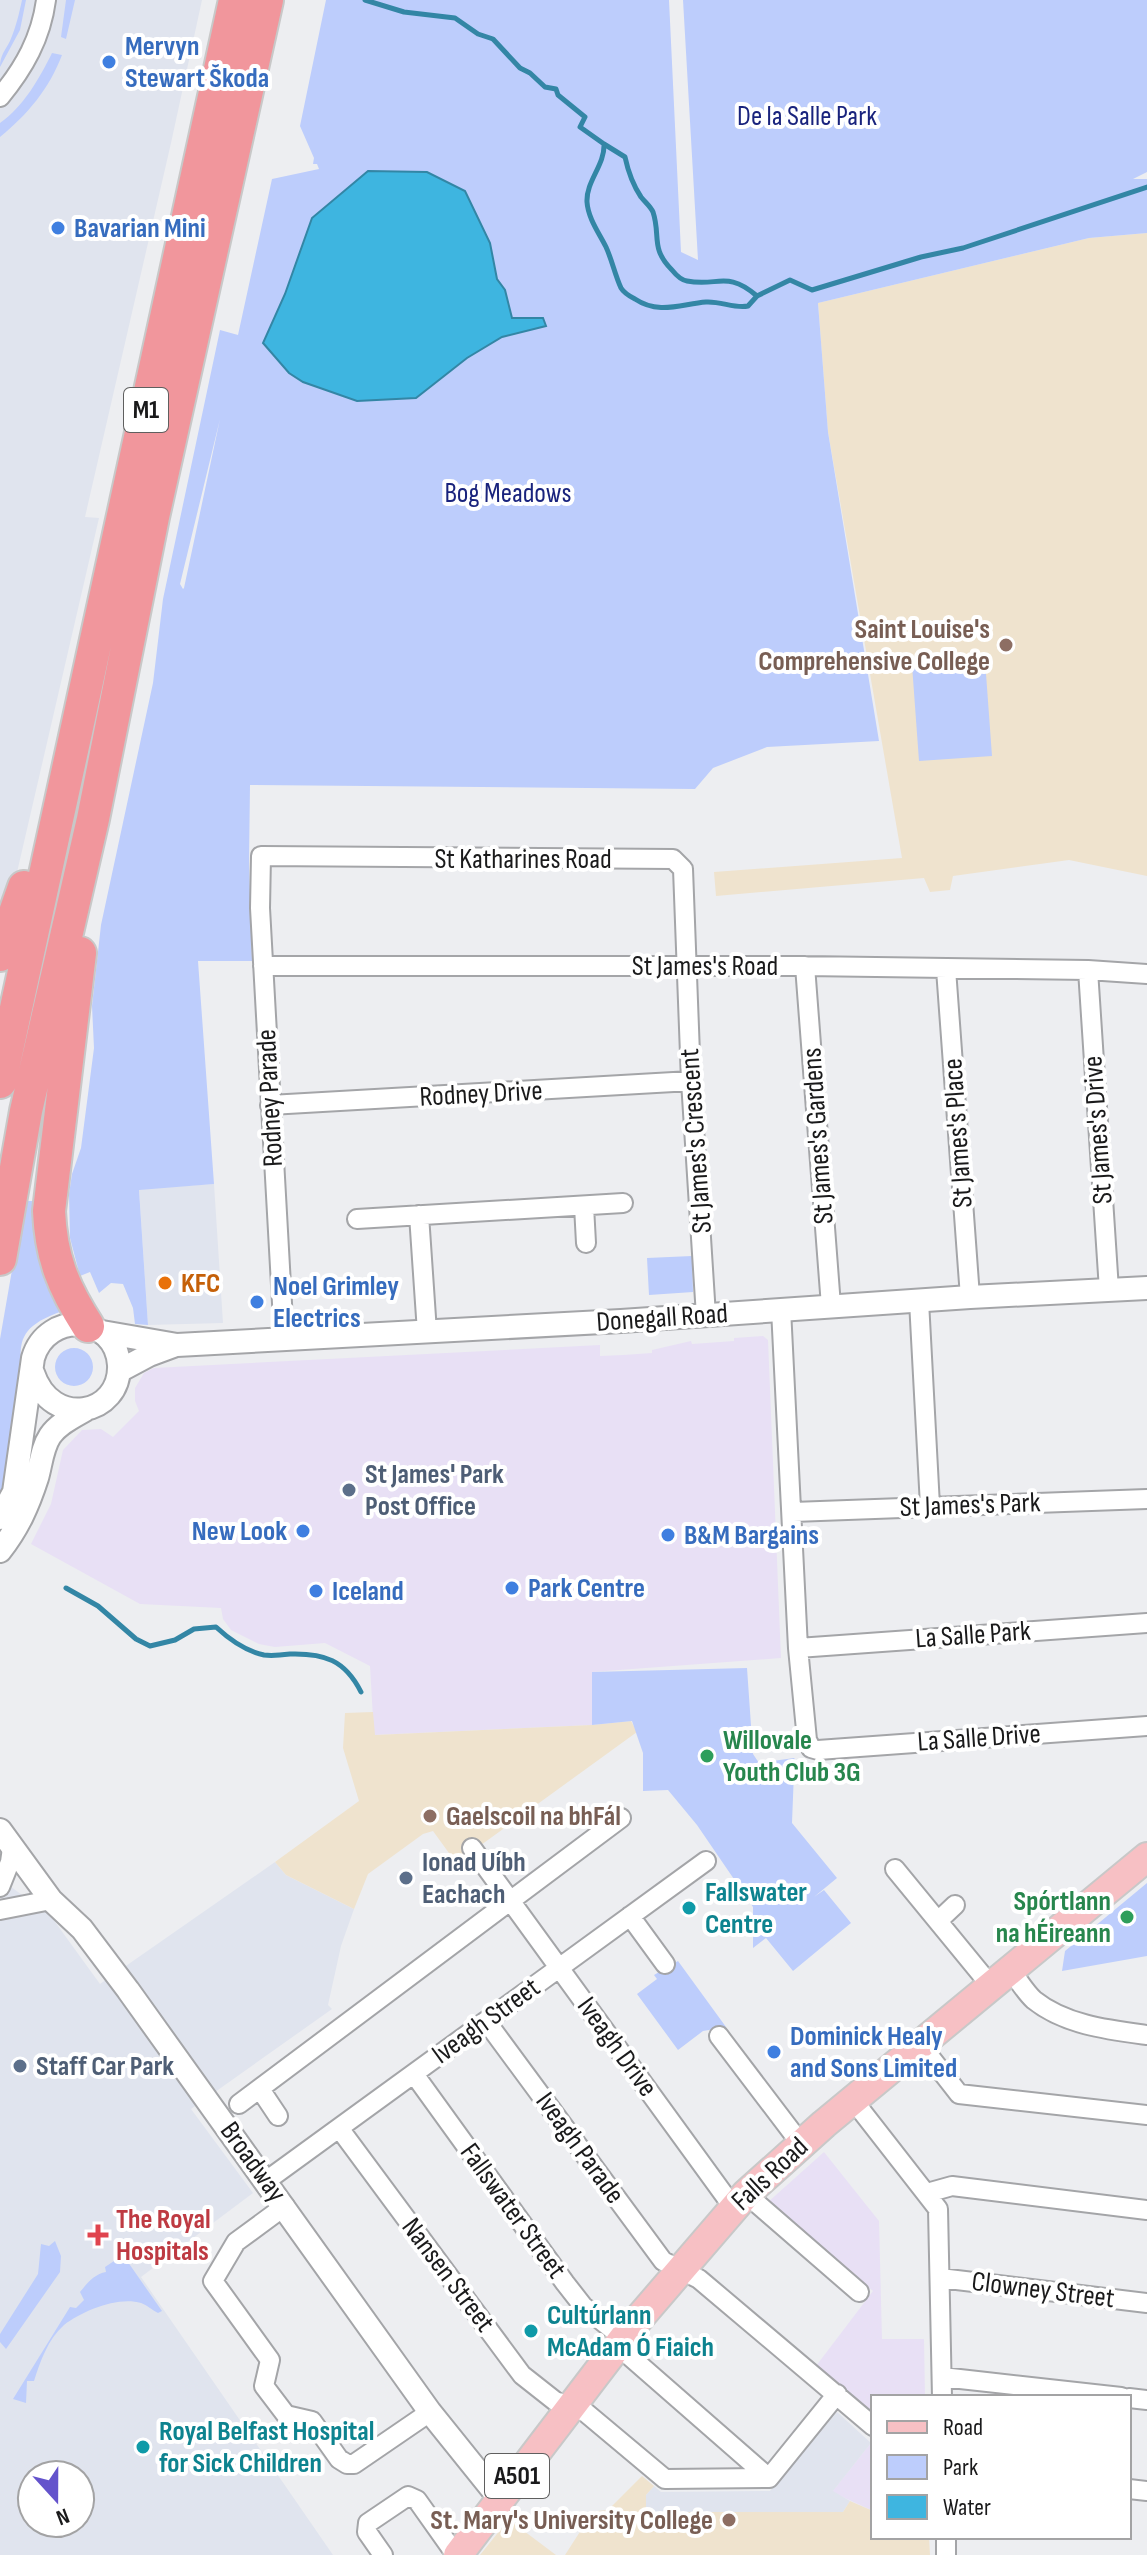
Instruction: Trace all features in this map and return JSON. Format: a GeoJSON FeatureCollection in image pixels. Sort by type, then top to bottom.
{"type":"FeatureCollection","features":[{"type":"Feature","properties":{"kind":"highway","name":"M1"},"geometry":{"type":"LineString","coordinates":[[0,1082],[235,0]]}},
{"type":"Feature","properties":{"kind":"highway","name":"M1"},"geometry":{"type":"LineString","coordinates":[[0,1259],[26,1111],[93,819],[153,517],[267,0]]}},
{"type":"Feature","properties":{"kind":"highway"},"geometry":{"type":"LineString","coordinates":[[93,819],[49,1211],[53,1254],[67,1290],[96,1329]]}},
{"type":"Feature","properties":{"kind":"highway"},"geometry":{"type":"LineString","coordinates":[[0,955],[17,902],[56,820]]}},
{"type":"Feature","properties":{"kind":"main road","name":"Falls Road"},"geometry":{"type":"LineString","coordinates":[[457,2555],[620,2342],[739,2200],[853,2100],[1147,1857]]}},
{"type":"Feature","properties":{"kind":"street"},"geometry":{"type":"LineString","coordinates":[[0,97],[23,68],[38,34],[46,0]]}},
{"type":"Feature","properties":{"kind":"street","name":"Rodney Parade"},"geometry":{"type":"LineString","coordinates":[[261,856],[263,966],[284,1339]]}},
{"type":"Feature","properties":{"kind":"street","name":"St Katharines Road"},"geometry":{"type":"LineString","coordinates":[[261,856],[673,859],[683,869],[687,967]]}},
{"type":"Feature","properties":{"kind":"street","name":"St James's Road"},"geometry":{"type":"LineString","coordinates":[[263,966],[805,966],[1088,970],[1147,974]]}},
{"type":"Feature","properties":{"kind":"street","name":"St James's Gardens"},"geometry":{"type":"LineString","coordinates":[[805,966],[831,1306]]}},
{"type":"Feature","properties":{"kind":"street","name":"St James's Crescent"},"geometry":{"type":"LineString","coordinates":[[687,967],[706,1316]]}},
{"type":"Feature","properties":{"kind":"street","name":"St James's Place"},"geometry":{"type":"LineString","coordinates":[[946,969],[970,1297]]}},
{"type":"Feature","properties":{"kind":"street","name":"St James's Drive"},"geometry":{"type":"LineString","coordinates":[[1088,970],[1109,1290]]}},
{"type":"Feature","properties":{"kind":"street","name":"Rodney Drive"},"geometry":{"type":"LineString","coordinates":[[270,1105],[691,1081]]}},
{"type":"Feature","properties":{"kind":"street"},"geometry":{"type":"LineString","coordinates":[[357,1219],[623,1203]]}},
{"type":"Feature","properties":{"kind":"street"},"geometry":{"type":"LineString","coordinates":[[584,1206],[586,1243]]}},
{"type":"Feature","properties":{"kind":"street"},"geometry":{"type":"LineString","coordinates":[[419,1215],[427,1332]]}},
{"type":"Feature","properties":{"kind":"street","name":"Donegall Road"},"geometry":{"type":"LineString","coordinates":[[96,1329],[177,1345],[1147,1288]]}},
{"type":"Feature","properties":{"kind":"street"},"geometry":{"type":"LineString","coordinates":[[919,1301],[930,1506]]}},
{"type":"Feature","properties":{"kind":"street"},"geometry":{"type":"LineString","coordinates":[[781,1309],[798,1648]]}},
{"type":"Feature","properties":{"kind":"street"},"geometry":{"type":"LineString","coordinates":[[0,1518],[14,1492],[35,1350],[49,1333],[62,1326],[73,1324],[96,1329],[115,1350],[119,1371],[114,1387],[108,1396],[67,1420],[51,1435],[45,1445],[26,1511],[0,1551]]}},
{"type":"Feature","properties":{"kind":"street","name":"Donegall Road"},"geometry":{"type":"LineString","coordinates":[[119,1371],[177,1345]]}},
{"type":"Feature","properties":{"kind":"street"},"geometry":{"type":"LineString","coordinates":[[33,1373],[37,1387],[50,1402],[65,1409],[86,1409]]}},
{"type":"Feature","properties":{"kind":"street","name":"St James's Park"},"geometry":{"type":"LineString","coordinates":[[793,1512],[1147,1499]]}},
{"type":"Feature","properties":{"kind":"street","name":"La Salle Park"},"geometry":{"type":"LineString","coordinates":[[798,1648],[1147,1623]]}},
{"type":"Feature","properties":{"kind":"street","name":"La Salle Drive"},"geometry":{"type":"LineString","coordinates":[[798,1648],[807,1740],[811,1748],[818,1750],[1147,1726]]}},
{"type":"Feature","properties":{"kind":"street"},"geometry":{"type":"LineString","coordinates":[[239,2104],[621,1818]]}},
{"type":"Feature","properties":{"kind":"street"},"geometry":{"type":"LineString","coordinates":[[0,1887],[10,1862],[6,1839]]}},
{"type":"Feature","properties":{"kind":"street","name":"Broadway"},"geometry":{"type":"LineString","coordinates":[[6,1839],[51,1900],[82,1929],[285,2206],[430,2412],[500,2499]]}},
{"type":"Feature","properties":{"kind":"street","name":"Iveagh Drive"},"geometry":{"type":"LineString","coordinates":[[472,1848],[559,1968],[739,2200],[859,2292]]}},
{"type":"Feature","properties":{"kind":"street","name":"Iveagh Street"},"geometry":{"type":"LineString","coordinates":[[266,2181],[706,1861]]}},
{"type":"Feature","properties":{"kind":"street"},"geometry":{"type":"LineString","coordinates":[[895,1869],[938,1921],[1000,1978],[1069,2018],[1095,2028],[1147,2035]]}},
{"type":"Feature","properties":{"kind":"street"},"geometry":{"type":"LineString","coordinates":[[0,1910],[51,1900]]}},
{"type":"Feature","properties":{"kind":"street"},"geometry":{"type":"LineString","coordinates":[[938,1921],[955,1905]]}},
{"type":"Feature","properties":{"kind":"street"},"geometry":{"type":"LineString","coordinates":[[630,1916],[665,1964]]}},
{"type":"Feature","properties":{"kind":"street","name":"Iveagh Parade"},"geometry":{"type":"LineString","coordinates":[[486,2021],[663,2261],[699,2279],[871,2424]]}},
{"type":"Feature","properties":{"kind":"street"},"geometry":{"type":"LineString","coordinates":[[719,2036],[801,2144]]}},
{"type":"Feature","properties":{"kind":"street"},"geometry":{"type":"LineString","coordinates":[[920,2044],[959,2094],[1147,2115]]}},
{"type":"Feature","properties":{"kind":"street","name":"Fallswater Street"},"geometry":{"type":"LineString","coordinates":[[414,2074],[583,2306],[769,2478]]}},
{"type":"Feature","properties":{"kind":"street"},"geometry":{"type":"LineString","coordinates":[[260,2089],[278,2116]]}},
{"type":"Feature","properties":{"kind":"street"},"geometry":{"type":"LineString","coordinates":[[853,2100],[938,2209],[942,2395]]}},
{"type":"Feature","properties":{"kind":"street","name":"Nansen Street"},"geometry":{"type":"LineString","coordinates":[[339,2128],[522,2375],[555,2401],[585,2412],[665,2479],[769,2478]]}},
{"type":"Feature","properties":{"kind":"street"},"geometry":{"type":"LineString","coordinates":[[927,2193],[952,2186],[1147,2210]]}},
{"type":"Feature","properties":{"kind":"street"},"geometry":{"type":"LineString","coordinates":[[285,2206],[236,2242],[213,2281],[270,2360],[264,2386],[286,2415],[312,2421],[339,2459],[347,2464],[354,2464],[430,2412]]}},
{"type":"Feature","properties":{"kind":"street","name":"Clowney Street"},"geometry":{"type":"LineString","coordinates":[[940,2278],[1147,2303]]}},
{"type":"Feature","properties":{"kind":"street"},"geometry":{"type":"LineString","coordinates":[[942,2377],[1103,2395]]}},
{"type":"Feature","properties":{"kind":"street"},"geometry":{"type":"LineString","coordinates":[[769,2478],[837,2394]]}},
{"type":"Feature","properties":{"kind":"street"},"geometry":{"type":"LineString","coordinates":[[383,2555],[367,2532],[368,2523],[408,2496],[417,2500],[457,2555]]}},
{"type":"Feature","properties":{"kind":"shaded area"},"geometry":{"type":"Polygon","coordinates":[[[0,0],[202,0],[85,517],[99,518],[12,894],[0,932],[0,0]]]}},
{"type":"Feature","properties":{"kind":"shaded area","name":"Saint Louise's Comprehensive College"},"geometry":{"type":"Polygon","coordinates":[[[1147,233],[1147,876],[1069,860],[953,876],[950,890],[930,892],[924,878],[716,896],[714,872],[902,858],[828,432],[818,303],[1089,238],[1147,233]]]}},
{"type":"Feature","properties":{"kind":"shaded area"},"geometry":{"type":"Polygon","coordinates":[[[214,1184],[223,1323],[148,1325],[139,1189],[214,1184]]]}},
{"type":"Feature","properties":{"kind":"shaded area","name":"Park Centre"},"geometry":{"type":"Polygon","coordinates":[[[763,1336],[768,1340],[781,1658],[592,1672],[592,1725],[374,1735],[370,1666],[325,1643],[275,1647],[259,1644],[231,1630],[223,1619],[221,1608],[140,1604],[31,1544],[51,1504],[63,1450],[82,1430],[101,1429],[113,1437],[139,1411],[135,1388],[144,1373],[154,1368],[600,1345],[600,1356],[623,1355],[652,1353],[652,1350],[691,1341],[692,1344],[763,1336]]]}},
{"type":"Feature","properties":{"kind":"shaded area","name":"Gaelscoil na bhFál"},"geometry":{"type":"Polygon","coordinates":[[[373,1712],[375,1735],[631,1721],[637,1732],[481,1845],[479,1843],[454,1860],[433,1831],[423,1834],[368,1874],[354,1909],[286,1875],[275,1862],[359,1801],[343,1748],[345,1713],[373,1712]]]}},
{"type":"Feature","properties":{"kind":"shaded area","name":"The Royal Hospitals"},"geometry":{"type":"Polygon","coordinates":[[[275,1862],[286,1875],[354,1909],[341,1946],[328,2005],[332,2009],[191,2109],[253,2193],[141,2277],[333,2555],[0,2555],[0,1879],[50,1915],[100,1984],[275,1862]]]}},
{"type":"Feature","properties":{"kind":"shaded area"},"geometry":{"type":"Polygon","coordinates":[[[824,2152],[879,2221],[882,2339],[924,2339],[925,2395],[871,2395],[871,2417],[816,2366],[873,2291],[767,2203],[824,2152]]]}},
{"type":"Feature","properties":{"kind":"shaded area"},"geometry":{"type":"Polygon","coordinates":[[[837,2412],[871,2443],[833,2491],[850,2501],[843,2512],[646,2512],[646,2495],[654,2486],[661,2492],[770,2491],[837,2412]]]}},
{"type":"Feature","properties":{"kind":"shaded area"},"geometry":{"type":"Polygon","coordinates":[[[871,2443],[871,2510],[832,2492],[871,2443]]]}},
{"type":"Feature","properties":{"kind":"shaded area","name":"St. Mary's University College"},"geometry":{"type":"Polygon","coordinates":[[[642,2476],[654,2486],[646,2495],[646,2512],[843,2512],[850,2501],[871,2510],[871,2539],[929,2539],[930,2555],[565,2555],[583,2527],[587,2512],[608,2510],[642,2476]]]}},
{"type":"Feature","properties":{"kind":"shaded area","name":"St. Mary's University College"},"geometry":{"type":"Polygon","coordinates":[[[509,2519],[520,2528],[556,2555],[480,2555],[509,2519]]]}},
{"type":"Feature","properties":{"kind":"green space"},"geometry":{"type":"Polygon","coordinates":[[[22,0],[26,0],[20,30],[0,67],[14,31],[22,0]]]}},
{"type":"Feature","properties":{"kind":"green space"},"geometry":{"type":"Polygon","coordinates":[[[66,0],[75,0],[66,39],[61,37],[66,0]]]}},
{"type":"Feature","properties":{"kind":"green space","name":"Bog Meadows"},"geometry":{"type":"Polygon","coordinates":[[[326,0],[669,0],[681,252],[698,260],[683,0],[1147,0],[1147,172],[1133,179],[1147,179],[1147,233],[1089,238],[818,303],[828,432],[879,741],[767,747],[713,768],[695,789],[250,785],[252,961],[198,961],[214,1184],[139,1190],[148,1325],[135,1324],[133,1308],[123,1284],[111,1283],[99,1293],[90,1272],[80,1276],[70,1238],[69,1194],[81,1148],[94,1048],[92,1006],[101,925],[153,683],[163,599],[220,330],[238,335],[272,179],[319,169],[317,164],[313,164],[314,158],[300,126],[326,0]],[[220,419],[180,584],[184,588],[220,419]]]}},
{"type":"Feature","properties":{"kind":"green space"},"geometry":{"type":"Polygon","coordinates":[[[52,53],[62,55],[44,90],[0,137],[0,123],[24,100],[52,53]]]}},
{"type":"Feature","properties":{"kind":"green space"},"geometry":{"type":"Polygon","coordinates":[[[985,660],[992,756],[919,761],[912,665],[985,660]]]}},
{"type":"Feature","properties":{"kind":"green space"},"geometry":{"type":"Polygon","coordinates":[[[24,1201],[40,1201],[63,1311],[43,1319],[24,1337],[19,1401],[10,1436],[12,1456],[0,1507],[0,1339],[24,1201]]]}},
{"type":"Feature","properties":{"kind":"green space"},"geometry":{"type":"Polygon","coordinates":[[[692,1256],[693,1292],[649,1295],[647,1258],[692,1256]]]}},
{"type":"Feature","properties":{"kind":"green space"},"geometry":{"type":"Polygon","coordinates":[[[74,1348],[88,1353],[93,1367],[88,1381],[74,1386],[60,1381],[55,1367],[60,1353],[74,1348]]]}},
{"type":"Feature","properties":{"kind":"green space"},"geometry":{"type":"Polygon","coordinates":[[[747,1668],[753,1754],[759,1763],[794,1758],[800,1765],[794,1772],[792,1823],[837,1878],[814,1897],[824,1890],[851,1923],[793,1971],[766,1938],[753,1948],[753,1907],[697,1825],[668,1790],[643,1791],[643,1753],[632,1721],[592,1725],[592,1672],[747,1668]]]}},
{"type":"Feature","properties":{"kind":"green space","name":"Spórtlann na hÉireann"},"geometry":{"type":"Polygon","coordinates":[[[1147,1883],[1147,1956],[1062,1971],[1065,1951],[1147,1883]]]}},
{"type":"Feature","properties":{"kind":"green space"},"geometry":{"type":"Polygon","coordinates":[[[678,1961],[726,2027],[703,2031],[678,2050],[637,1994],[657,1979],[654,1975],[678,1961]]]}},
{"type":"Feature","properties":{"kind":"green space"},"geometry":{"type":"Polygon","coordinates":[[[55,2241],[61,2256],[60,2272],[6,2349],[0,2342],[0,2334],[38,2274],[41,2244],[49,2246],[55,2241]]]}},
{"type":"Feature","properties":{"kind":"green space"},"geometry":{"type":"Polygon","coordinates":[[[123,2255],[162,2311],[158,2313],[141,2303],[122,2302],[101,2306],[72,2320],[58,2331],[49,2344],[34,2381],[27,2381],[26,2403],[13,2399],[70,2307],[76,2308],[84,2300],[80,2292],[92,2279],[106,2272],[105,2267],[123,2255]]]}},
{"type":"Feature","properties":{"kind":"water"},"geometry":{"type":"Polygon","coordinates":[[[368,171],[427,172],[465,191],[490,243],[497,279],[505,290],[512,318],[543,318],[546,326],[502,337],[467,358],[416,398],[357,401],[303,382],[289,373],[263,343],[285,294],[312,218],[368,171]]]}},
{"type":"Feature","properties":{"kind":"waterway"},"geometry":{"type":"LineString","coordinates":[[365,0],[404,12],[455,18],[478,34],[493,39],[520,68],[545,87],[556,89],[558,95],[585,117],[580,127],[604,144],[602,159],[587,194],[589,214],[606,247],[622,290],[644,304],[661,308],[706,302],[748,306],[757,296],[790,280],[812,290],[921,257],[963,248],[1147,187]]}},
{"type":"Feature","properties":{"kind":"waterway"},"geometry":{"type":"LineString","coordinates":[[604,144],[625,157],[636,188],[653,212],[661,255],[677,275],[698,282],[730,281],[757,296]]}},
{"type":"Feature","properties":{"kind":"waterway"},"geometry":{"type":"LineString","coordinates":[[66,1588],[98,1606],[136,1639],[150,1646],[175,1640],[194,1629],[216,1627],[238,1644],[257,1653],[313,1655],[332,1661],[348,1672],[361,1692]]}},
{"type":"Feature","properties":{"kind":"place","name":"Mervyn Stewart Škoda"},"geometry":{"type":"Point","coordinates":[109,62]}},
{"type":"Feature","properties":{"kind":"place","name":"Bavarian Mini"},"geometry":{"type":"Point","coordinates":[58,228]}},
{"type":"Feature","properties":{"kind":"place","name":"Saint Louise's Comprehensive College"},"geometry":{"type":"Point","coordinates":[1006,645]}},
{"type":"Feature","properties":{"kind":"place","name":"KFC"},"geometry":{"type":"Point","coordinates":[165,1283]}},
{"type":"Feature","properties":{"kind":"place","name":"Noel Grimley Electrics"},"geometry":{"type":"Point","coordinates":[257,1302]}},
{"type":"Feature","properties":{"kind":"place","name":"St James' Park Post Office"},"geometry":{"type":"Point","coordinates":[349,1490]}},
{"type":"Feature","properties":{"kind":"place","name":"New Look"},"geometry":{"type":"Point","coordinates":[303,1531]}},
{"type":"Feature","properties":{"kind":"place","name":"B&M Bargains"},"geometry":{"type":"Point","coordinates":[668,1535]}},
{"type":"Feature","properties":{"kind":"place","name":"Park Centre"},"geometry":{"type":"Point","coordinates":[512,1588]}},
{"type":"Feature","properties":{"kind":"place","name":"Iceland"},"geometry":{"type":"Point","coordinates":[316,1591]}},
{"type":"Feature","properties":{"kind":"place","name":"Willovale Youth Club 3G"},"geometry":{"type":"Point","coordinates":[707,1756]}},
{"type":"Feature","properties":{"kind":"place","name":"Gaelscoil na bhFál"},"geometry":{"type":"Point","coordinates":[430,1816]}},
{"type":"Feature","properties":{"kind":"place","name":"Ionad Uíbh Eachach"},"geometry":{"type":"Point","coordinates":[406,1878]}},
{"type":"Feature","properties":{"kind":"place","name":"Fallswater Centre"},"geometry":{"type":"Point","coordinates":[689,1908]}},
{"type":"Feature","properties":{"kind":"place","name":"Spórtlann na hÉireann"},"geometry":{"type":"Point","coordinates":[1127,1917]}},
{"type":"Feature","properties":{"kind":"place","name":"Dominick Healy and Sons Limited"},"geometry":{"type":"Point","coordinates":[774,2052]}},
{"type":"Feature","properties":{"kind":"place","name":"Staff Car Park"},"geometry":{"type":"Point","coordinates":[20,2066]}},
{"type":"Feature","properties":{"kind":"place","name":"The Royal Hospitals"},"geometry":{"type":"Point","coordinates":[98,2235]}},
{"type":"Feature","properties":{"kind":"place","name":"Cultúrlann McAdam Ó Fiaich"},"geometry":{"type":"Point","coordinates":[531,2331]}},
{"type":"Feature","properties":{"kind":"place","name":"Royal Belfast Hospital for Sick Children"},"geometry":{"type":"Point","coordinates":[143,2447]}},
{"type":"Feature","properties":{"kind":"place","name":"St. Mary's University College"},"geometry":{"type":"Point","coordinates":[729,2520]}},
{"type":"Feature","properties":{"kind":"park label","name":"De la Salle Park"},"geometry":{"type":"Point","coordinates":[807,116]}}]}
